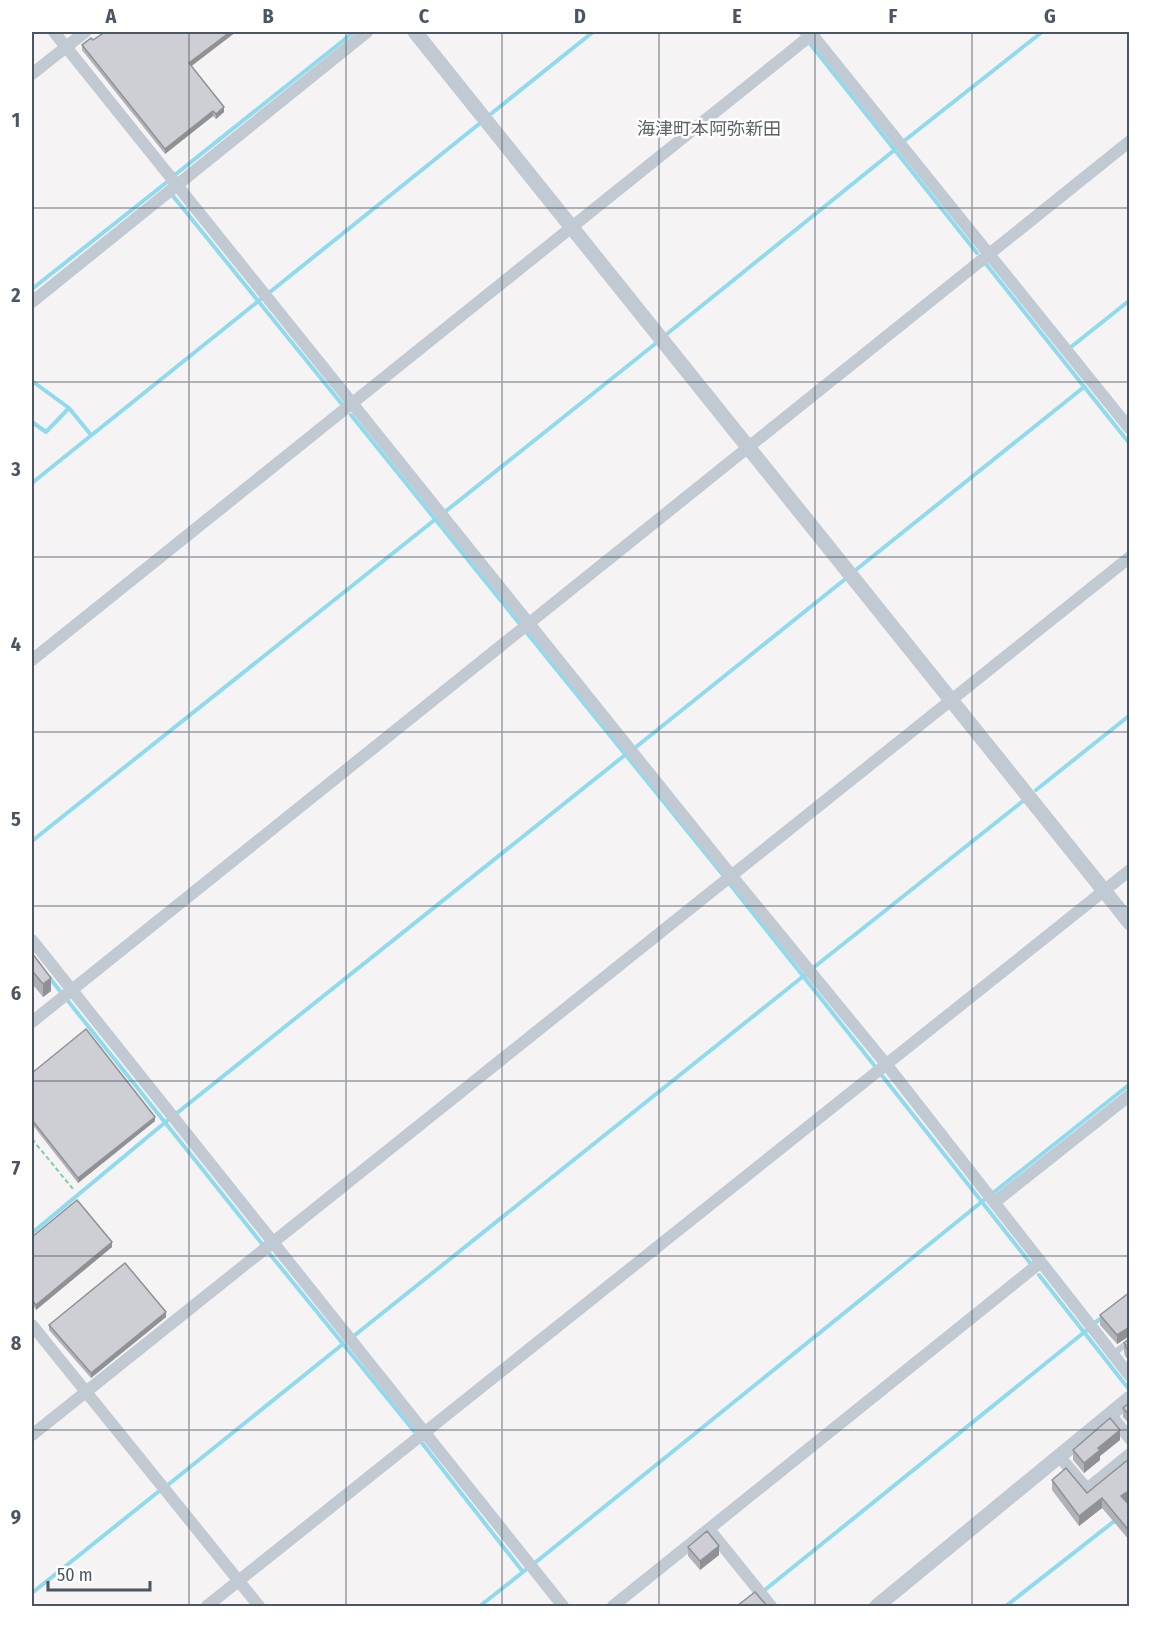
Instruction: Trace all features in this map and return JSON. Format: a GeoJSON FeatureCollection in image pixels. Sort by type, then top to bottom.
{"type":"FeatureCollection","features":[{"type":"Feature","properties":{"kind":"street"},"geometry":{"type":"LineString","coordinates":[[54,32],[731,875],[886,1064],[1130,1376]]}},
{"type":"Feature","properties":{"kind":"street"},"geometry":{"type":"LineString","coordinates":[[32,74],[85,32]]}},
{"type":"Feature","properties":{"kind":"street"},"geometry":{"type":"LineString","coordinates":[[32,302],[367,32]]}},
{"type":"Feature","properties":{"kind":"street"},"geometry":{"type":"LineString","coordinates":[[415,32],[1130,923]]}},
{"type":"Feature","properties":{"kind":"street"},"geometry":{"type":"LineString","coordinates":[[32,660],[812,32],[1130,429]]}},
{"type":"Feature","properties":{"kind":"street"},"geometry":{"type":"LineString","coordinates":[[32,1022],[1130,141]]}},
{"type":"Feature","properties":{"kind":"street"},"geometry":{"type":"LineString","coordinates":[[32,1435],[1130,557]]}},
{"type":"Feature","properties":{"kind":"street"},"geometry":{"type":"LineString","coordinates":[[207,1606],[1130,870]]}},
{"type":"Feature","properties":{"kind":"street"},"geometry":{"type":"LineString","coordinates":[[32,940],[563,1606]]}},
{"type":"Feature","properties":{"kind":"street"},"geometry":{"type":"LineString","coordinates":[[995,1202],[1130,1095]]}},
{"type":"Feature","properties":{"kind":"street"},"geometry":{"type":"LineString","coordinates":[[613,1606],[1041,1262]]}},
{"type":"Feature","properties":{"kind":"street"},"geometry":{"type":"LineString","coordinates":[[32,1325],[259,1606]]}},
{"type":"Feature","properties":{"kind":"street"},"geometry":{"type":"LineString","coordinates":[[877,1606],[1130,1398]]}},
{"type":"Feature","properties":{"kind":"street"},"geometry":{"type":"LineString","coordinates":[[1110,1413],[1130,1439]]}},
{"type":"Feature","properties":{"kind":"street"},"geometry":{"type":"LineString","coordinates":[[1059,1456],[1087,1490],[1130,1454]]}},
{"type":"Feature","properties":{"kind":"street"},"geometry":{"type":"LineString","coordinates":[[710,1529],[771,1606]]}},
{"type":"Feature","properties":{"kind":"lane"},"geometry":{"type":"LineString","coordinates":[[1113,1354],[1130,1341]]}},
{"type":"Feature","properties":{"kind":"path"},"geometry":{"type":"LineString","coordinates":[[32,1139],[73,1190]]}},
{"type":"Feature","properties":{"kind":"building"},"geometry":{"type":"Polygon","coordinates":[[[105,32],[230,32],[189,63],[224,107],[216,114],[213,111],[165,149],[82,45],[105,32]]]}},
{"type":"Feature","properties":{"kind":"building"},"geometry":{"type":"Polygon","coordinates":[[[32,953],[51,978],[43,984],[34,973],[32,975],[32,953]]]}},
{"type":"Feature","properties":{"kind":"building"},"geometry":{"type":"Polygon","coordinates":[[[86,1029],[155,1117],[78,1178],[32,1120],[32,1073],[86,1029]]]}},
{"type":"Feature","properties":{"kind":"building"},"geometry":{"type":"Polygon","coordinates":[[[77,1200],[112,1242],[36,1305],[32,1300],[32,1237],[77,1200]]]}},
{"type":"Feature","properties":{"kind":"building"},"geometry":{"type":"Polygon","coordinates":[[[125,1263],[166,1312],[91,1373],[49,1325],[125,1263]]]}},
{"type":"Feature","properties":{"kind":"building"},"geometry":{"type":"Polygon","coordinates":[[[1130,1292],[1130,1327],[1117,1335],[1100,1315],[1130,1292]]]}},
{"type":"Feature","properties":{"kind":"building"},"geometry":{"type":"Polygon","coordinates":[[[1130,1338],[1130,1353],[1124,1343],[1130,1338]]]}},
{"type":"Feature","properties":{"kind":"building"},"geometry":{"type":"Polygon","coordinates":[[[1130,1402],[1130,1416],[1123,1408],[1130,1402]]]}},
{"type":"Feature","properties":{"kind":"building"},"geometry":{"type":"Polygon","coordinates":[[[1110,1418],[1120,1430],[1084,1463],[1073,1450],[1110,1418]]]}},
{"type":"Feature","properties":{"kind":"building"},"geometry":{"type":"Polygon","coordinates":[[[1130,1458],[1130,1490],[1121,1496],[1130,1506],[1130,1532],[1102,1498],[1079,1516],[1052,1480],[1066,1468],[1087,1493],[1130,1458]]]}},
{"type":"Feature","properties":{"kind":"building"},"geometry":{"type":"Polygon","coordinates":[[[707,1531],[719,1546],[700,1561],[688,1547],[707,1531]]]}},
{"type":"Feature","properties":{"kind":"building"},"geometry":{"type":"Polygon","coordinates":[[[755,1592],[767,1606],[737,1606],[755,1592]]]}},
{"type":"Feature","properties":{"kind":"waterway"},"geometry":{"type":"LineString","coordinates":[[176,174],[354,32]]}},
{"type":"Feature","properties":{"kind":"waterway"},"geometry":{"type":"LineString","coordinates":[[492,113],[593,32]]}},
{"type":"Feature","properties":{"kind":"waterway"},"geometry":{"type":"LineString","coordinates":[[904,141],[1042,32]]}},
{"type":"Feature","properties":{"kind":"waterway"},"geometry":{"type":"LineString","coordinates":[[811,45],[977,253]]}},
{"type":"Feature","properties":{"kind":"waterway"},"geometry":{"type":"LineString","coordinates":[[270,292],[479,124]]}},
{"type":"Feature","properties":{"kind":"waterway"},"geometry":{"type":"LineString","coordinates":[[668,333],[897,148]]}},
{"type":"Feature","properties":{"kind":"waterway"},"geometry":{"type":"LineString","coordinates":[[32,289],[167,182]]}},
{"type":"Feature","properties":{"kind":"waterway"},"geometry":{"type":"LineString","coordinates":[[173,196],[341,403]]}},
{"type":"Feature","properties":{"kind":"waterway"},"geometry":{"type":"LineString","coordinates":[[986,264],[1130,444]]}},
{"type":"Feature","properties":{"kind":"waterway"},"geometry":{"type":"LineString","coordinates":[[32,483],[261,299]]}},
{"type":"Feature","properties":{"kind":"waterway"},"geometry":{"type":"LineString","coordinates":[[1071,347],[1130,300]]}},
{"type":"Feature","properties":{"kind":"waterway"},"geometry":{"type":"LineString","coordinates":[[446,511],[655,344]]}},
{"type":"Feature","properties":{"kind":"waterway"},"geometry":{"type":"LineString","coordinates":[[32,381],[69,408],[91,435]]}},
{"type":"Feature","properties":{"kind":"waterway"},"geometry":{"type":"LineString","coordinates":[[857,569],[1084,387]]}},
{"type":"Feature","properties":{"kind":"waterway"},"geometry":{"type":"LineString","coordinates":[[32,422],[46,432],[69,408]]}},
{"type":"Feature","properties":{"kind":"waterway"},"geometry":{"type":"LineString","coordinates":[[351,415],[519,623]]}},
{"type":"Feature","properties":{"kind":"waterway"},"geometry":{"type":"LineString","coordinates":[[32,841],[437,518]]}},
{"type":"Feature","properties":{"kind":"waterway"},"geometry":{"type":"LineString","coordinates":[[636,747],[844,580]]}},
{"type":"Feature","properties":{"kind":"waterway"},"geometry":{"type":"LineString","coordinates":[[527,633],[723,875]]}},
{"type":"Feature","properties":{"kind":"waterway"},"geometry":{"type":"LineString","coordinates":[[1036,790],[1130,715]]}},
{"type":"Feature","properties":{"kind":"waterway"},"geometry":{"type":"LineString","coordinates":[[177,1113],[625,755]]}},
{"type":"Feature","properties":{"kind":"waterway"},"geometry":{"type":"LineString","coordinates":[[813,968],[1023,801]]}},
{"type":"Feature","properties":{"kind":"waterway"},"geometry":{"type":"LineString","coordinates":[[729,883],[874,1065]]}},
{"type":"Feature","properties":{"kind":"waterway"},"geometry":{"type":"LineString","coordinates":[[355,1335],[806,974]]}},
{"type":"Feature","properties":{"kind":"waterway"},"geometry":{"type":"LineString","coordinates":[[49,977],[60,991]]}},
{"type":"Feature","properties":{"kind":"waterway"},"geometry":{"type":"LineString","coordinates":[[68,1001],[263,1245]]}},
{"type":"Feature","properties":{"kind":"waterway"},"geometry":{"type":"LineString","coordinates":[[880,1073],[1031,1264]]}},
{"type":"Feature","properties":{"kind":"waterway"},"geometry":{"type":"LineString","coordinates":[[993,1193],[1130,1084]]}},
{"type":"Feature","properties":{"kind":"waterway"},"geometry":{"type":"LineString","coordinates":[[32,1233],[168,1120]]}},
{"type":"Feature","properties":{"kind":"waterway"},"geometry":{"type":"LineString","coordinates":[[536,1562],[984,1200]]}},
{"type":"Feature","properties":{"kind":"waterway"},"geometry":{"type":"LineString","coordinates":[[269,1253],[414,1431]]}},
{"type":"Feature","properties":{"kind":"waterway"},"geometry":{"type":"LineString","coordinates":[[1039,1275],[1128,1388]]}},
{"type":"Feature","properties":{"kind":"waterway"},"geometry":{"type":"LineString","coordinates":[[1096,1322],[1103,1317]]}},
{"type":"Feature","properties":{"kind":"waterway"},"geometry":{"type":"LineString","coordinates":[[766,1589],[1087,1330]]}},
{"type":"Feature","properties":{"kind":"waterway"},"geometry":{"type":"LineString","coordinates":[[169,1484],[343,1344]]}},
{"type":"Feature","properties":{"kind":"waterway"},"geometry":{"type":"LineString","coordinates":[[422,1443],[523,1572],[527,1569]]}},
{"type":"Feature","properties":{"kind":"waterway"},"geometry":{"type":"LineString","coordinates":[[32,1593],[158,1492]]}},
{"type":"Feature","properties":{"kind":"waterway"},"geometry":{"type":"LineString","coordinates":[[1006,1606],[1117,1519]]}},
{"type":"Feature","properties":{"kind":"waterway"},"geometry":{"type":"LineString","coordinates":[[480,1606],[523,1572]]}},
{"type":"Feature","properties":{"kind":"district","name":"海津町本阿弥新田"},"geometry":{"type":"Point","coordinates":[709,129]}}]}
